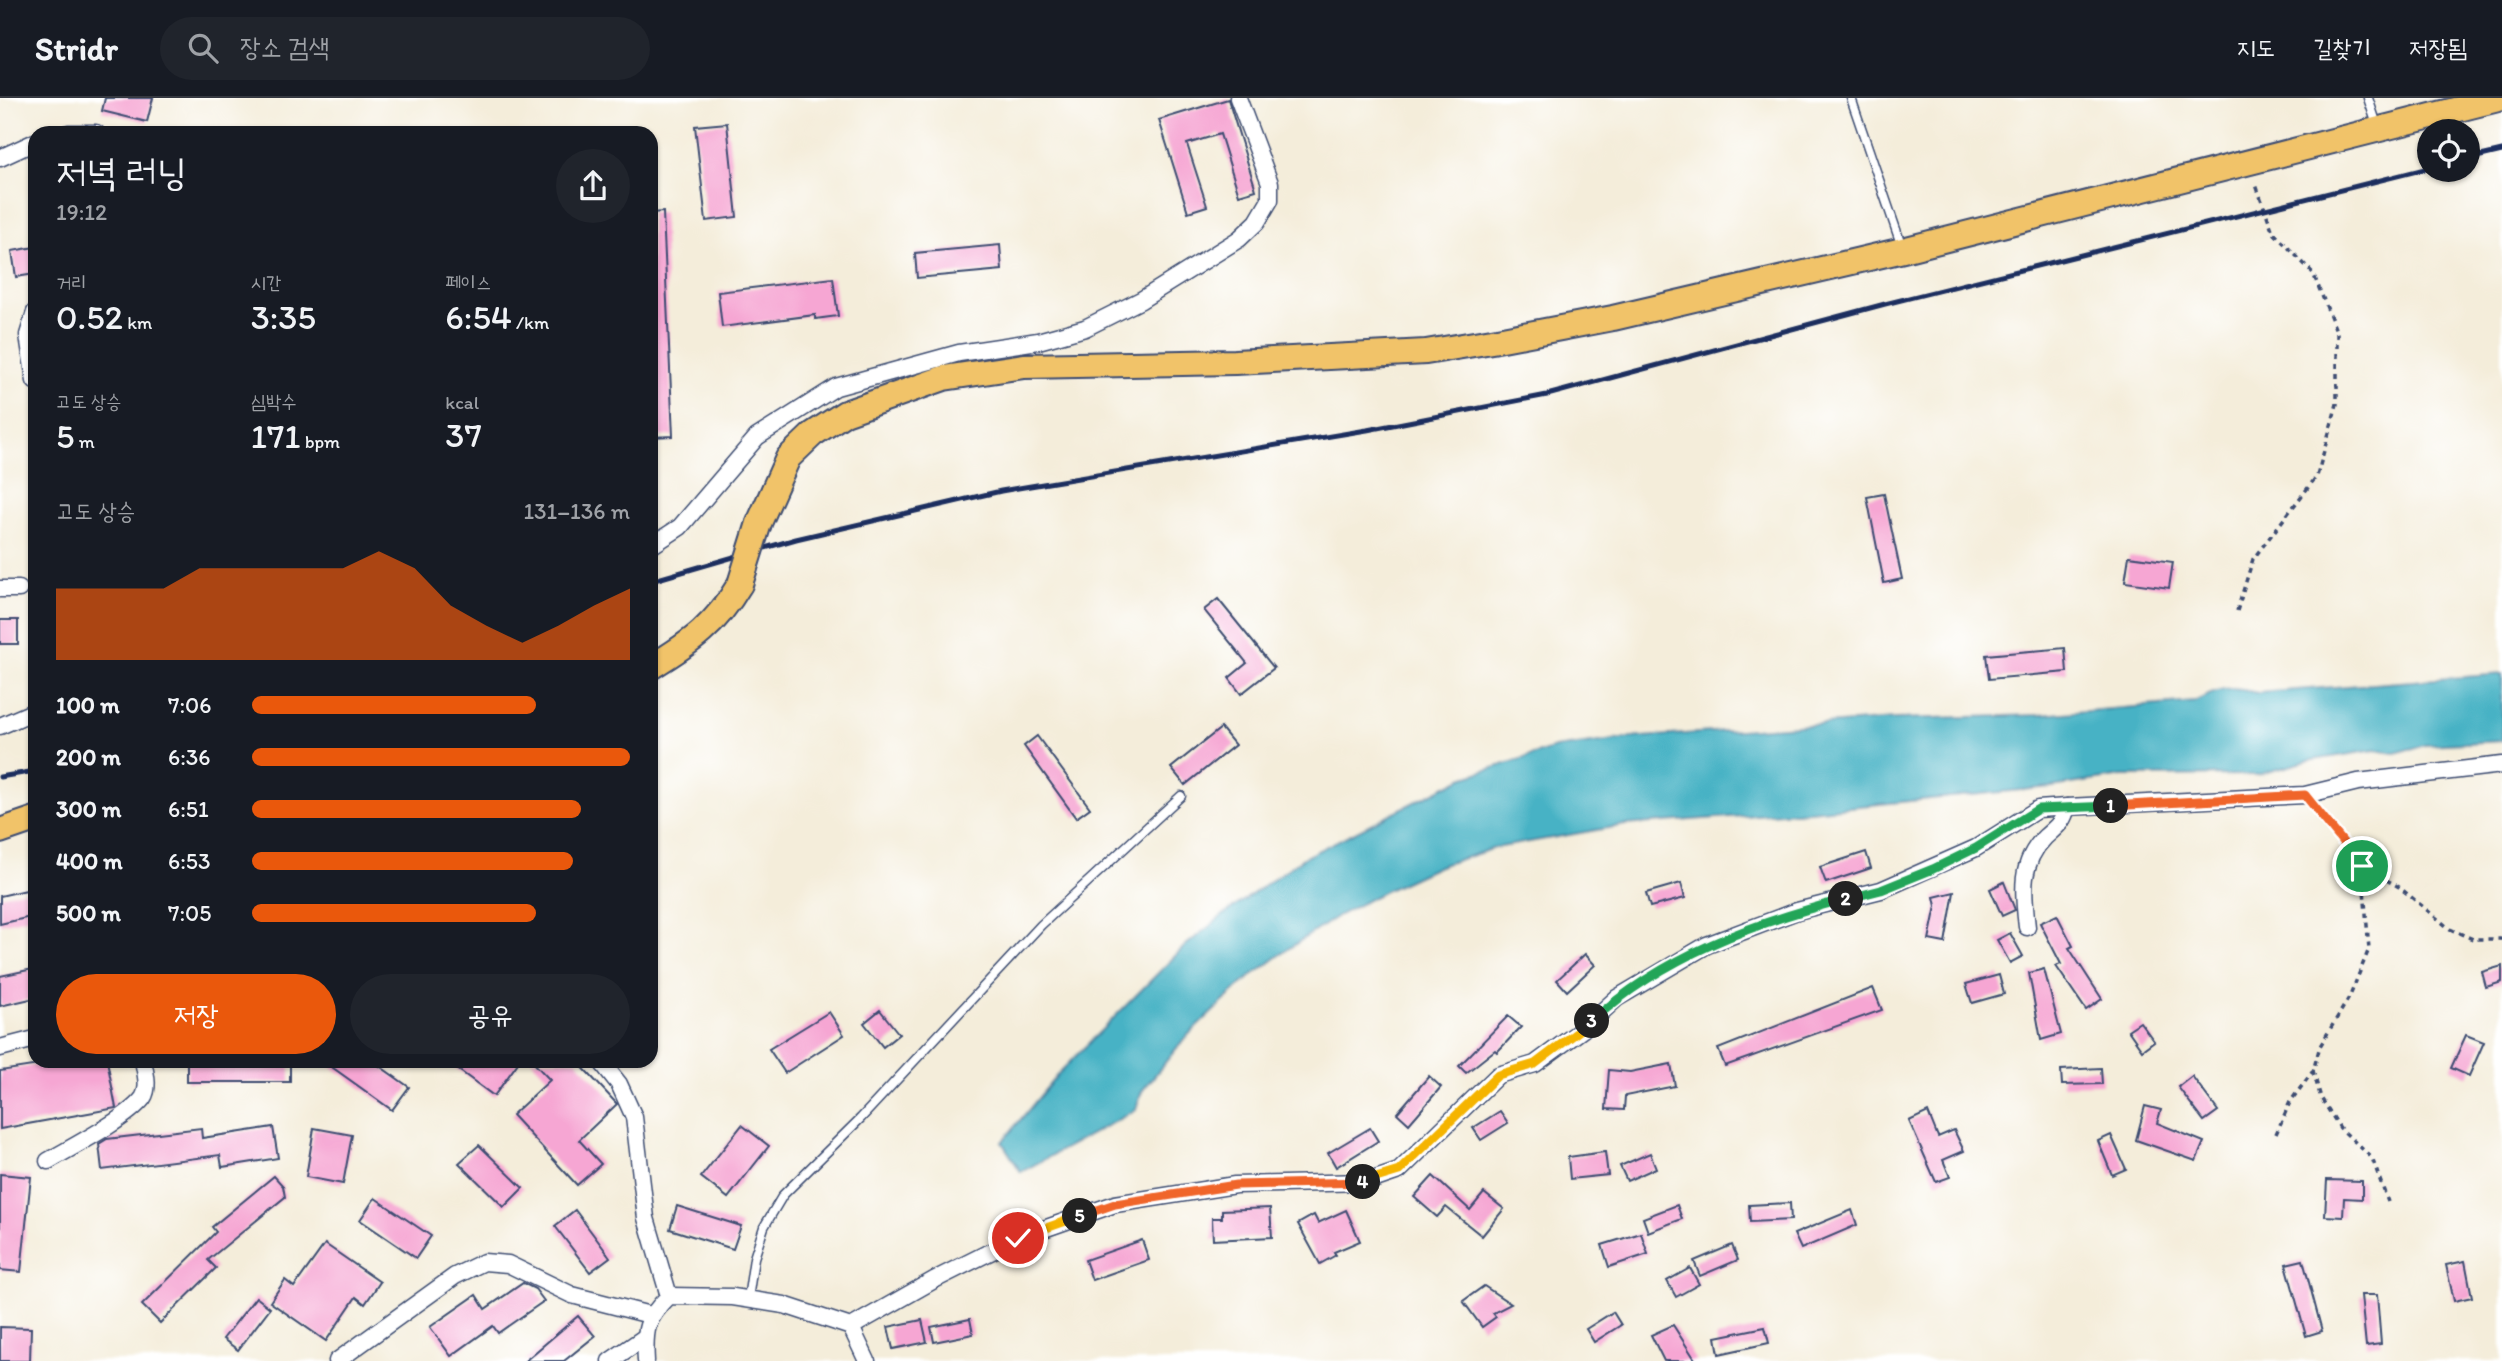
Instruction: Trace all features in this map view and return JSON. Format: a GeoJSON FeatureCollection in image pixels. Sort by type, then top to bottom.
{"type":"FeatureCollection","features":[{"type":"Feature","properties":{"kind":"main road"},"geometry":{"type":"LineString","coordinates":[[658,663],[686,646],[723,613],[740,584],[759,523],[788,457],[813,434],[845,413],[944,377],[988,369],[1097,363],[1235,362],[1426,352],[1613,318],[1903,250],[2502,98]]}},
{"type":"Feature","properties":{"kind":"main road"},"geometry":{"type":"LineString","coordinates":[[0,831],[28,821]]}},
{"type":"Feature","properties":{"kind":"street"},"geometry":{"type":"LineString","coordinates":[[658,541],[680,527],[757,437],[836,387],[959,353],[1038,341],[1086,328],[1142,300],[1239,239],[1257,222],[1270,200],[1270,183],[1238,98]]}},
{"type":"Feature","properties":{"kind":"street"},"geometry":{"type":"LineString","coordinates":[[0,158],[28,145]]}},
{"type":"Feature","properties":{"kind":"street"},"geometry":{"type":"LineString","coordinates":[[836,387],[845,413]]}},
{"type":"Feature","properties":{"kind":"street"},"geometry":{"type":"LineString","coordinates":[[0,589],[19,589]]}},
{"type":"Feature","properties":{"kind":"street"},"geometry":{"type":"LineString","coordinates":[[0,726],[28,714]]}},
{"type":"Feature","properties":{"kind":"street"},"geometry":{"type":"LineString","coordinates":[[646,1361],[645,1337],[650,1315],[669,1296],[748,1299],[784,1305],[852,1327],[934,1280],[1018,1238],[1115,1204],[1236,1185],[1367,1182],[1399,1171],[1498,1075],[1535,1064],[1583,1029],[1617,998],[1707,945],[1797,911],[1881,890],[1976,848],[2038,809],[2305,795],[2358,782],[2502,765]]}},
{"type":"Feature","properties":{"kind":"street"},"geometry":{"type":"LineString","coordinates":[[2027,926],[2024,871],[2034,851],[2064,822],[2067,807]]}},
{"type":"Feature","properties":{"kind":"street"},"geometry":{"type":"LineString","coordinates":[[0,1048],[28,1041]]}},
{"type":"Feature","properties":{"kind":"street"},"geometry":{"type":"LineString","coordinates":[[48,1161],[113,1122],[143,1098],[147,1087],[144,1068]]}},
{"type":"Feature","properties":{"kind":"street"},"geometry":{"type":"LineString","coordinates":[[606,1068],[619,1084],[634,1117],[646,1218],[669,1296]]}},
{"type":"Feature","properties":{"kind":"street"},"geometry":{"type":"LineString","coordinates":[[337,1361],[455,1276],[484,1262],[509,1264],[572,1295],[650,1315]]}},
{"type":"Feature","properties":{"kind":"street"},"geometry":{"type":"LineString","coordinates":[[852,1327],[867,1361]]}},
{"type":"Feature","properties":{"kind":"street"},"geometry":{"type":"LineString","coordinates":[[610,1361],[645,1337]]}},
{"type":"Feature","properties":{"kind":"lane"},"geometry":{"type":"LineString","coordinates":[[1851,98],[1903,250]]}},
{"type":"Feature","properties":{"kind":"lane"},"geometry":{"type":"LineString","coordinates":[[2368,98],[2378,128]]}},
{"type":"Feature","properties":{"kind":"lane"},"geometry":{"type":"LineString","coordinates":[[748,1299],[754,1258],[764,1227],[783,1195],[860,1118],[1041,925],[1181,796]]}},
{"type":"Feature","properties":{"kind":"path"},"geometry":{"type":"LineString","coordinates":[[2237,611],[2253,559],[2317,476],[2337,404],[2337,333],[2313,273],[2273,232],[2260,196]]}},
{"type":"Feature","properties":{"kind":"path"},"geometry":{"type":"LineString","coordinates":[[2305,795],[2362,866],[2399,887],[2450,929],[2473,939],[2502,939]]}},
{"type":"Feature","properties":{"kind":"path"},"geometry":{"type":"LineString","coordinates":[[2276,1134],[2290,1102],[2313,1071],[2320,1046],[2350,996],[2369,949],[2362,866]]}},
{"type":"Feature","properties":{"kind":"path"},"geometry":{"type":"LineString","coordinates":[[2313,1071],[2321,1098],[2340,1128],[2372,1158],[2388,1202]]}},
{"type":"Feature","properties":{"kind":"water"},"geometry":{"type":"Polygon","coordinates":[[[2502,674],[2502,741],[2425,745],[2395,753],[2375,750],[2307,761],[2257,775],[2122,776],[2052,787],[1809,811],[1625,825],[1495,848],[1439,866],[1385,891],[1339,915],[1288,949],[1244,982],[1184,1039],[1142,1091],[1136,1109],[1125,1116],[1021,1172],[1002,1142],[1059,1073],[1185,946],[1303,858],[1462,778],[1555,748],[1629,738],[1895,719],[2040,715],[2194,702],[2225,690],[2240,689],[2258,693],[2502,674]]]}},
{"type":"Feature","properties":{"kind":"building"},"geometry":{"type":"Polygon","coordinates":[[[105,98],[153,98],[147,122],[102,111],[105,98]]]}},
{"type":"Feature","properties":{"kind":"building"},"geometry":{"type":"Polygon","coordinates":[[[1228,99],[1256,190],[1239,195],[1220,134],[1187,144],[1207,206],[1188,212],[1159,120],[1228,99]]]}},
{"type":"Feature","properties":{"kind":"building"},"geometry":{"type":"Polygon","coordinates":[[[727,123],[737,217],[706,221],[695,126],[727,123]]]}},
{"type":"Feature","properties":{"kind":"building"},"geometry":{"type":"Polygon","coordinates":[[[658,212],[663,212],[673,436],[658,437],[658,212]]]}},
{"type":"Feature","properties":{"kind":"building"},"geometry":{"type":"Polygon","coordinates":[[[1000,245],[1002,270],[917,278],[915,253],[1000,245]]]}},
{"type":"Feature","properties":{"kind":"building"},"geometry":{"type":"Polygon","coordinates":[[[28,248],[28,275],[16,277],[12,251],[28,248]]]}},
{"type":"Feature","properties":{"kind":"building"},"geometry":{"type":"Polygon","coordinates":[[[833,278],[838,316],[815,319],[815,315],[722,327],[718,292],[833,278]]]}},
{"type":"Feature","properties":{"kind":"building"},"geometry":{"type":"Polygon","coordinates":[[[1884,494],[1902,579],[1884,583],[1867,497],[1884,494]]]}},
{"type":"Feature","properties":{"kind":"building"},"geometry":{"type":"Polygon","coordinates":[[[2129,556],[2173,562],[2169,588],[2125,582],[2129,556]]]}},
{"type":"Feature","properties":{"kind":"building"},"geometry":{"type":"Polygon","coordinates":[[[1218,599],[1274,668],[1241,694],[1229,678],[1247,663],[1204,610],[1218,599]]]}},
{"type":"Feature","properties":{"kind":"building"},"geometry":{"type":"Polygon","coordinates":[[[0,620],[18,620],[18,644],[0,644],[0,620]]]}},
{"type":"Feature","properties":{"kind":"building"},"geometry":{"type":"Polygon","coordinates":[[[2065,648],[2067,672],[1989,679],[1986,655],[2065,648]]]}},
{"type":"Feature","properties":{"kind":"building"},"geometry":{"type":"Polygon","coordinates":[[[1221,728],[1235,745],[1185,785],[1171,768],[1221,728]]]}},
{"type":"Feature","properties":{"kind":"building"},"geometry":{"type":"Polygon","coordinates":[[[1037,736],[1090,808],[1076,818],[1024,746],[1037,736]]]}},
{"type":"Feature","properties":{"kind":"building"},"geometry":{"type":"Polygon","coordinates":[[[1866,852],[1871,868],[1826,883],[1820,867],[1866,852]]]}},
{"type":"Feature","properties":{"kind":"building"},"geometry":{"type":"Polygon","coordinates":[[[2004,882],[2015,910],[2002,916],[1990,889],[2004,882]]]}},
{"type":"Feature","properties":{"kind":"building"},"geometry":{"type":"Polygon","coordinates":[[[1681,883],[1685,898],[1650,907],[1646,893],[1681,883]]]}},
{"type":"Feature","properties":{"kind":"building"},"geometry":{"type":"Polygon","coordinates":[[[28,890],[28,918],[0,924],[0,896],[28,890]]]}},
{"type":"Feature","properties":{"kind":"building"},"geometry":{"type":"Polygon","coordinates":[[[1954,892],[1945,943],[1929,940],[1936,906],[1934,897],[1954,892]]]}},
{"type":"Feature","properties":{"kind":"building"},"geometry":{"type":"Polygon","coordinates":[[[2057,915],[2073,946],[2069,948],[2102,999],[2086,1010],[2056,966],[2061,964],[2040,923],[2057,915]]]}},
{"type":"Feature","properties":{"kind":"building"},"geometry":{"type":"Polygon","coordinates":[[[2010,933],[2023,956],[2010,963],[1997,940],[2010,933]]]}},
{"type":"Feature","properties":{"kind":"building"},"geometry":{"type":"Polygon","coordinates":[[[1585,954],[1595,965],[1567,991],[1557,980],[1585,954]]]}},
{"type":"Feature","properties":{"kind":"building"},"geometry":{"type":"Polygon","coordinates":[[[2502,966],[2502,982],[2486,987],[2482,972],[2502,966]]]}},
{"type":"Feature","properties":{"kind":"building"},"geometry":{"type":"Polygon","coordinates":[[[2044,969],[2061,1034],[2041,1040],[2029,973],[2044,969]]]}},
{"type":"Feature","properties":{"kind":"building"},"geometry":{"type":"Polygon","coordinates":[[[28,970],[28,1000],[0,1006],[0,976],[28,970]]]}},
{"type":"Feature","properties":{"kind":"building"},"geometry":{"type":"Polygon","coordinates":[[[1999,975],[2004,994],[1972,1003],[1966,984],[1999,975]]]}},
{"type":"Feature","properties":{"kind":"building"},"geometry":{"type":"Polygon","coordinates":[[[1873,988],[1882,1010],[1725,1066],[1718,1049],[1873,988]]]}},
{"type":"Feature","properties":{"kind":"building"},"geometry":{"type":"Polygon","coordinates":[[[880,1010],[899,1034],[883,1047],[864,1023],[880,1010]]]}},
{"type":"Feature","properties":{"kind":"building"},"geometry":{"type":"Polygon","coordinates":[[[829,1012],[844,1035],[785,1073],[769,1049],[829,1012]]]}},
{"type":"Feature","properties":{"kind":"building"},"geometry":{"type":"Polygon","coordinates":[[[1508,1016],[1521,1027],[1497,1052],[1495,1050],[1466,1073],[1459,1066],[1508,1016]]]}},
{"type":"Feature","properties":{"kind":"building"},"geometry":{"type":"Polygon","coordinates":[[[2140,1022],[2154,1041],[2142,1050],[2128,1030],[2140,1022]]]}},
{"type":"Feature","properties":{"kind":"building"},"geometry":{"type":"Polygon","coordinates":[[[2466,1035],[2484,1042],[2469,1076],[2451,1068],[2466,1035]]]}},
{"type":"Feature","properties":{"kind":"building"},"geometry":{"type":"Polygon","coordinates":[[[1671,1064],[1675,1086],[1625,1096],[1624,1110],[1606,1109],[1609,1070],[1630,1072],[1671,1064]]]}},
{"type":"Feature","properties":{"kind":"building"},"geometry":{"type":"Polygon","coordinates":[[[28,1067],[108,1068],[116,1108],[0,1129],[0,1071],[28,1067]]]}},
{"type":"Feature","properties":{"kind":"building"},"geometry":{"type":"Polygon","coordinates":[[[187,1068],[290,1068],[290,1082],[187,1082],[187,1068]]]}},
{"type":"Feature","properties":{"kind":"building"},"geometry":{"type":"Polygon","coordinates":[[[333,1068],[382,1068],[409,1087],[392,1110],[333,1068]]]}},
{"type":"Feature","properties":{"kind":"building"},"geometry":{"type":"Polygon","coordinates":[[[456,1068],[514,1068],[494,1096],[456,1068]]]}},
{"type":"Feature","properties":{"kind":"building"},"geometry":{"type":"Polygon","coordinates":[[[539,1068],[583,1068],[617,1104],[579,1140],[601,1164],[577,1185],[512,1115],[550,1080],[539,1068]]]}},
{"type":"Feature","properties":{"kind":"building"},"geometry":{"type":"Polygon","coordinates":[[[2101,1068],[2102,1084],[2062,1085],[2061,1070],[2101,1068]]]}},
{"type":"Feature","properties":{"kind":"building"},"geometry":{"type":"Polygon","coordinates":[[[1429,1076],[1441,1087],[1409,1124],[1397,1113],[1429,1076]]]}},
{"type":"Feature","properties":{"kind":"building"},"geometry":{"type":"Polygon","coordinates":[[[2192,1076],[2218,1111],[2204,1121],[2178,1087],[2192,1076]]]}},
{"type":"Feature","properties":{"kind":"building"},"geometry":{"type":"Polygon","coordinates":[[[2145,1106],[2161,1110],[2157,1123],[2204,1142],[2196,1161],[2136,1140],[2145,1106]]]}},
{"type":"Feature","properties":{"kind":"building"},"geometry":{"type":"Polygon","coordinates":[[[1500,1111],[1508,1123],[1481,1140],[1473,1128],[1500,1111]]]}},
{"type":"Feature","properties":{"kind":"building"},"geometry":{"type":"Polygon","coordinates":[[[1928,1112],[1938,1137],[1954,1130],[1964,1151],[1943,1160],[1950,1177],[1936,1182],[1909,1121],[1928,1112]]]}},
{"type":"Feature","properties":{"kind":"building"},"geometry":{"type":"Polygon","coordinates":[[[742,1125],[769,1146],[728,1198],[701,1177],[742,1125]]]}},
{"type":"Feature","properties":{"kind":"building"},"geometry":{"type":"Polygon","coordinates":[[[273,1127],[278,1158],[222,1167],[220,1155],[102,1170],[99,1144],[107,1139],[201,1128],[202,1138],[273,1127]]]}},
{"type":"Feature","properties":{"kind":"building"},"geometry":{"type":"Polygon","coordinates":[[[314,1128],[352,1135],[343,1184],[306,1177],[314,1128]]]}},
{"type":"Feature","properties":{"kind":"building"},"geometry":{"type":"Polygon","coordinates":[[[1370,1128],[1378,1141],[1336,1167],[1328,1153],[1370,1128]]]}},
{"type":"Feature","properties":{"kind":"building"},"geometry":{"type":"Polygon","coordinates":[[[2111,1135],[2126,1169],[2112,1175],[2098,1141],[2111,1135]]]}},
{"type":"Feature","properties":{"kind":"building"},"geometry":{"type":"Polygon","coordinates":[[[479,1145],[523,1188],[504,1207],[459,1163],[479,1145]]]}},
{"type":"Feature","properties":{"kind":"building"},"geometry":{"type":"Polygon","coordinates":[[[1605,1152],[1608,1175],[1570,1179],[1568,1157],[1605,1152]]]}},
{"type":"Feature","properties":{"kind":"building"},"geometry":{"type":"Polygon","coordinates":[[[1650,1153],[1656,1168],[1627,1181],[1620,1166],[1650,1153]]]}},
{"type":"Feature","properties":{"kind":"building"},"geometry":{"type":"Polygon","coordinates":[[[0,1174],[31,1177],[21,1272],[0,1270],[0,1174]]]}},
{"type":"Feature","properties":{"kind":"building"},"geometry":{"type":"Polygon","coordinates":[[[274,1176],[283,1186],[285,1197],[208,1260],[216,1268],[160,1323],[142,1305],[216,1232],[212,1227],[274,1176]]]}},
{"type":"Feature","properties":{"kind":"building"},"geometry":{"type":"Polygon","coordinates":[[[1433,1176],[1470,1210],[1484,1193],[1504,1209],[1482,1236],[1446,1207],[1437,1217],[1414,1197],[1433,1176]]]}},
{"type":"Feature","properties":{"kind":"building"},"geometry":{"type":"Polygon","coordinates":[[[2327,1180],[2362,1181],[2362,1199],[2344,1198],[2343,1217],[2325,1216],[2327,1180]]]}},
{"type":"Feature","properties":{"kind":"building"},"geometry":{"type":"Polygon","coordinates":[[[375,1198],[431,1236],[416,1258],[360,1220],[375,1198]]]}},
{"type":"Feature","properties":{"kind":"building"},"geometry":{"type":"Polygon","coordinates":[[[1790,1203],[1791,1220],[1750,1222],[1749,1205],[1790,1203]]]}},
{"type":"Feature","properties":{"kind":"building"},"geometry":{"type":"Polygon","coordinates":[[[1677,1205],[1682,1219],[1648,1232],[1643,1218],[1677,1205]]]}},
{"type":"Feature","properties":{"kind":"building"},"geometry":{"type":"Polygon","coordinates":[[[677,1206],[741,1226],[733,1249],[670,1229],[677,1206]]]}},
{"type":"Feature","properties":{"kind":"building"},"geometry":{"type":"Polygon","coordinates":[[[1270,1208],[1272,1237],[1213,1240],[1212,1218],[1222,1218],[1222,1210],[1270,1208]]]}},
{"type":"Feature","properties":{"kind":"building"},"geometry":{"type":"Polygon","coordinates":[[[575,1210],[610,1257],[590,1272],[555,1226],[575,1210]]]}},
{"type":"Feature","properties":{"kind":"building"},"geometry":{"type":"Polygon","coordinates":[[[1346,1210],[1360,1241],[1334,1252],[1336,1255],[1320,1264],[1298,1224],[1314,1215],[1318,1223],[1346,1210]]]}},
{"type":"Feature","properties":{"kind":"building"},"geometry":{"type":"Polygon","coordinates":[[[1852,1210],[1857,1225],[1801,1249],[1794,1234],[1852,1210]]]}},
{"type":"Feature","properties":{"kind":"building"},"geometry":{"type":"Polygon","coordinates":[[[1641,1233],[1648,1254],[1609,1267],[1602,1245],[1641,1233]]]}},
{"type":"Feature","properties":{"kind":"building"},"geometry":{"type":"Polygon","coordinates":[[[1142,1240],[1149,1260],[1092,1280],[1085,1260],[1142,1240]]]}},
{"type":"Feature","properties":{"kind":"building"},"geometry":{"type":"Polygon","coordinates":[[[325,1244],[380,1282],[365,1304],[356,1297],[326,1341],[270,1302],[285,1280],[294,1287],[325,1244]]]}},
{"type":"Feature","properties":{"kind":"building"},"geometry":{"type":"Polygon","coordinates":[[[1732,1245],[1738,1260],[1700,1276],[1694,1261],[1732,1245]]]}},
{"type":"Feature","properties":{"kind":"building"},"geometry":{"type":"Polygon","coordinates":[[[2303,1260],[2322,1331],[2306,1336],[2286,1264],[2303,1260]]]}},
{"type":"Feature","properties":{"kind":"building"},"geometry":{"type":"Polygon","coordinates":[[[2465,1261],[2472,1297],[2454,1301],[2446,1265],[2465,1261]]]}},
{"type":"Feature","properties":{"kind":"building"},"geometry":{"type":"Polygon","coordinates":[[[1690,1268],[1699,1284],[1676,1297],[1667,1281],[1690,1268]]]}},
{"type":"Feature","properties":{"kind":"building"},"geometry":{"type":"Polygon","coordinates":[[[523,1283],[535,1289],[544,1301],[498,1333],[493,1326],[451,1356],[430,1327],[476,1295],[485,1309],[523,1283]]]}},
{"type":"Feature","properties":{"kind":"building"},"geometry":{"type":"Polygon","coordinates":[[[1484,1286],[1511,1304],[1493,1313],[1496,1317],[1482,1327],[1463,1301],[1484,1286]]]}},
{"type":"Feature","properties":{"kind":"building"},"geometry":{"type":"Polygon","coordinates":[[[2361,1295],[2377,1295],[2381,1344],[2366,1346],[2361,1295]]]}},
{"type":"Feature","properties":{"kind":"building"},"geometry":{"type":"Polygon","coordinates":[[[256,1297],[270,1308],[238,1350],[223,1339],[256,1297]]]}},
{"type":"Feature","properties":{"kind":"building"},"geometry":{"type":"Polygon","coordinates":[[[1613,1312],[1621,1325],[1594,1342],[1586,1329],[1613,1312]]]}},
{"type":"Feature","properties":{"kind":"building"},"geometry":{"type":"Polygon","coordinates":[[[578,1316],[595,1336],[564,1361],[525,1361],[578,1316]]]}},
{"type":"Feature","properties":{"kind":"building"},"geometry":{"type":"Polygon","coordinates":[[[970,1319],[973,1334],[934,1342],[931,1327],[970,1319]]]}},
{"type":"Feature","properties":{"kind":"building"},"geometry":{"type":"Polygon","coordinates":[[[922,1320],[927,1342],[893,1349],[888,1327],[922,1320]]]}},
{"type":"Feature","properties":{"kind":"building"},"geometry":{"type":"Polygon","coordinates":[[[1673,1325],[1696,1361],[1664,1361],[1651,1335],[1673,1325]]]}},
{"type":"Feature","properties":{"kind":"building"},"geometry":{"type":"Polygon","coordinates":[[[0,1327],[31,1328],[30,1361],[0,1361],[0,1327]]]}},
{"type":"Feature","properties":{"kind":"building"},"geometry":{"type":"Polygon","coordinates":[[[1765,1327],[1769,1343],[1719,1354],[1716,1337],[1765,1327]]]}},
{"type":"Feature","properties":{"kind":"railway"},"geometry":{"type":"LineString","coordinates":[[2480,156],[2502,151]]}},
{"type":"Feature","properties":{"kind":"railway"},"geometry":{"type":"LineString","coordinates":[[658,579],[796,539],[1001,491],[1367,430],[1547,395],[1885,304],[2417,171]]}},
{"type":"Feature","properties":{"kind":"railway"},"geometry":{"type":"LineString","coordinates":[[0,777],[28,772]]}},
{"type":"Feature","properties":{"kind":"route"},"geometry":{"type":"LineString","coordinates":[[1018,1238],[1115,1204],[1236,1185],[1367,1182],[1399,1171],[1498,1075],[1535,1064],[1583,1029],[1617,998],[1707,945],[1797,911],[1881,890],[1933,869],[1976,848],[2038,809],[2305,795],[2362,866]]}}]}
